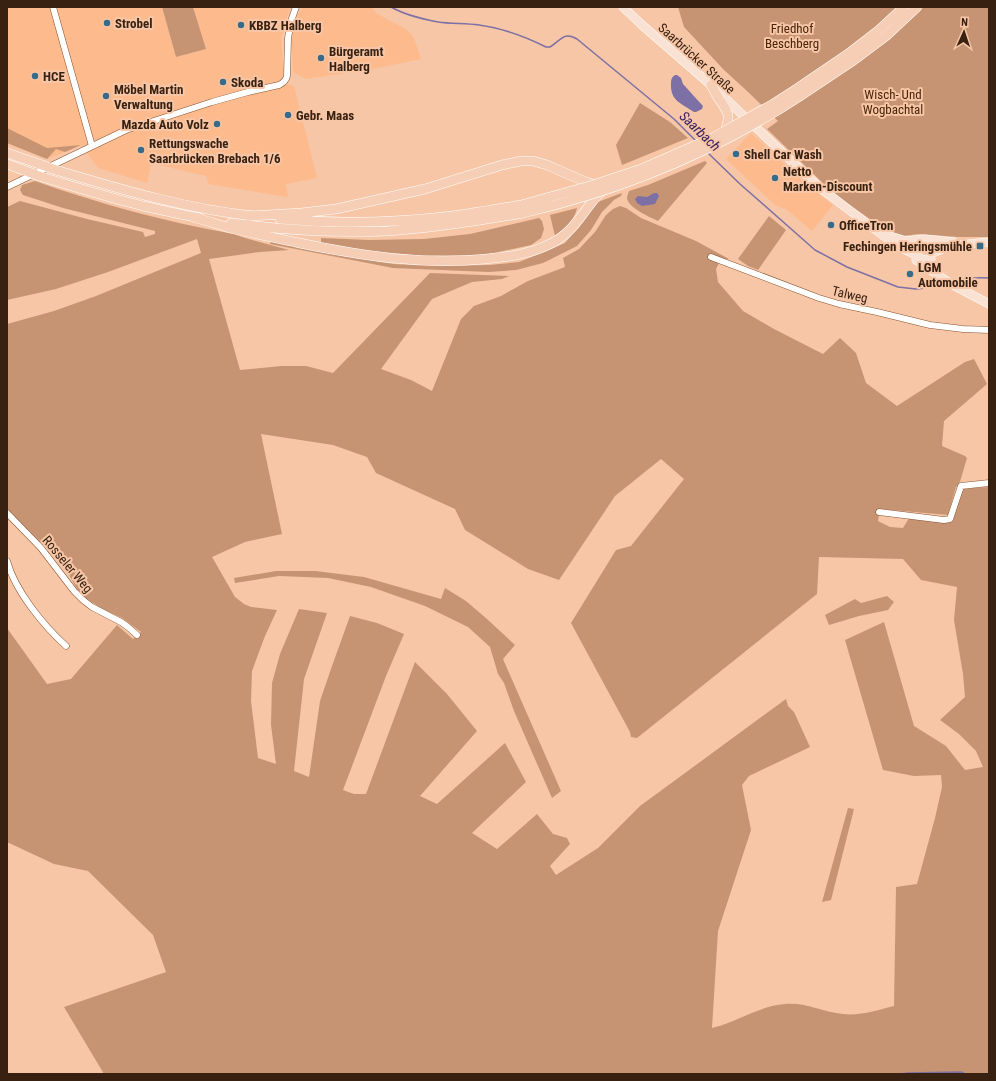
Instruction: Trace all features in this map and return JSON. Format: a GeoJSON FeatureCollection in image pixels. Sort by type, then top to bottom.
{"type":"FeatureCollection","features":[{"type":"Feature","properties":{"kind":"highway"},"geometry":{"type":"LineString","coordinates":[[798,93],[880,30],[904,7]]}},
{"type":"Feature","properties":{"kind":"highway"},"geometry":{"type":"LineString","coordinates":[[196,218],[298,230],[386,230],[419,228],[484,220],[522,209],[641,169],[714,137],[774,104],[798,93],[854,60],[886,36],[917,7]]}},
{"type":"Feature","properties":{"kind":"highway"},"geometry":{"type":"LineString","coordinates":[[711,85],[728,113],[726,134]]}},
{"type":"Feature","properties":{"kind":"highway"},"geometry":{"type":"LineString","coordinates":[[7,164],[77,188],[122,201],[196,218],[234,229],[341,251],[422,261],[476,260],[518,255],[540,249],[565,235],[578,221],[596,196],[612,183],[716,140],[751,123]]}},
{"type":"Feature","properties":{"kind":"highway"},"geometry":{"type":"LineString","coordinates":[[7,153],[56,170],[123,190],[204,209],[248,216],[345,222],[386,221],[522,209]]}},
{"type":"Feature","properties":{"kind":"highway"},"geometry":{"type":"LineString","coordinates":[[248,216],[301,213],[336,209],[425,189],[511,162],[521,161],[547,165],[593,184],[612,183]]}},
{"type":"Feature","properties":{"kind":"highway"},"geometry":{"type":"LineString","coordinates":[[561,170],[575,182],[580,192],[582,201],[578,221]]}},
{"type":"Feature","properties":{"kind":"main road","name":"Saarbrücker Straße"},"geometry":{"type":"LineString","coordinates":[[623,7],[711,85],[820,188],[877,231]]}},
{"type":"Feature","properties":{"kind":"main road"},"geometry":{"type":"LineString","coordinates":[[877,231],[906,241],[924,239],[975,243]]}},
{"type":"Feature","properties":{"kind":"main road"},"geometry":{"type":"LineString","coordinates":[[877,231],[897,246],[915,251]]}},
{"type":"Feature","properties":{"kind":"main road"},"geometry":{"type":"LineString","coordinates":[[887,235],[915,251],[925,260],[944,243],[954,242]]}},
{"type":"Feature","properties":{"kind":"main road"},"geometry":{"type":"LineString","coordinates":[[932,253],[949,246],[989,242]]}},
{"type":"Feature","properties":{"kind":"main road"},"geometry":{"type":"LineString","coordinates":[[942,278],[932,253],[924,244],[919,245],[915,251],[915,258],[919,262],[925,265],[942,278],[960,289],[989,304]]}},
{"type":"Feature","properties":{"kind":"street"},"geometry":{"type":"LineString","coordinates":[[53,7],[92,146]]}},
{"type":"Feature","properties":{"kind":"street"},"geometry":{"type":"LineString","coordinates":[[7,187],[126,130],[233,96],[282,84],[288,76],[288,38],[291,20],[296,7]]}},
{"type":"Feature","properties":{"kind":"street","name":"Talweg"},"geometry":{"type":"LineString","coordinates":[[711,257],[838,304],[930,325],[989,330]]}},
{"type":"Feature","properties":{"kind":"street"},"geometry":{"type":"LineString","coordinates":[[879,512],[944,520],[950,519],[961,486],[989,483]]}},
{"type":"Feature","properties":{"kind":"street","name":"Rosseler Weg"},"geometry":{"type":"LineString","coordinates":[[7,513],[42,548],[74,591],[83,600],[92,607],[121,622],[137,635]]}},
{"type":"Feature","properties":{"kind":"street"},"geometry":{"type":"LineString","coordinates":[[7,561],[15,581],[28,602],[41,620],[66,646]]}},
{"type":"Feature","properties":{"kind":"shaded area"},"geometry":{"type":"Polygon","coordinates":[[[7,7],[162,7],[176,57],[206,49],[193,7],[291,7],[285,22],[281,39],[284,71],[282,82],[294,86],[317,178],[286,184],[288,197],[209,184],[206,176],[151,163],[147,183],[98,168],[81,145],[47,159],[7,143],[7,7]]]}},
{"type":"Feature","properties":{"kind":"shaded area","name":"Bürgeramt Halberg"},"geometry":{"type":"Polygon","coordinates":[[[302,7],[372,7],[376,13],[407,30],[411,34],[414,38],[421,59],[368,70],[306,79],[293,72],[291,40],[295,20],[302,7]]]}},
{"type":"Feature","properties":{"kind":"shaded area"},"geometry":{"type":"Polygon","coordinates":[[[675,75],[681,78],[683,84],[703,106],[702,109],[694,112],[674,98],[671,83],[672,78],[675,75]]]}},
{"type":"Feature","properties":{"kind":"shaded area"},"geometry":{"type":"Polygon","coordinates":[[[751,133],[807,185],[833,205],[812,231],[786,209],[775,205],[726,159],[751,133]]]}},
{"type":"Feature","properties":{"kind":"shaded area"},"geometry":{"type":"Polygon","coordinates":[[[657,193],[659,196],[655,204],[642,206],[637,203],[635,199],[638,196],[647,197],[657,193]]]}},
{"type":"Feature","properties":{"kind":"green space"},"geometry":{"type":"Polygon","coordinates":[[[162,7],[193,7],[206,49],[176,57],[162,7]]]}},
{"type":"Feature","properties":{"kind":"green space","name":"Wisch- Und Wogbachtal"},"geometry":{"type":"Polygon","coordinates":[[[678,7],[989,7],[989,237],[958,237],[919,234],[902,236],[880,226],[851,206],[826,186],[767,129],[778,121],[724,70],[684,27],[678,7]]]}},
{"type":"Feature","properties":{"kind":"green space"},"geometry":{"type":"Polygon","coordinates":[[[640,103],[670,122],[688,138],[622,165],[616,145],[640,103]]]}},
{"type":"Feature","properties":{"kind":"green space"},"geometry":{"type":"Polygon","coordinates":[[[7,128],[47,148],[81,145],[65,152],[56,149],[47,159],[7,143],[7,128]]]}},
{"type":"Feature","properties":{"kind":"green space"},"geometry":{"type":"Polygon","coordinates":[[[705,161],[707,163],[658,221],[635,209],[628,202],[627,197],[629,191],[648,185],[705,161]]]}},
{"type":"Feature","properties":{"kind":"green space"},"geometry":{"type":"Polygon","coordinates":[[[35,181],[133,212],[234,234],[289,250],[260,252],[209,259],[240,370],[281,366],[306,366],[333,373],[430,273],[509,276],[502,279],[472,282],[432,299],[381,369],[411,380],[432,391],[461,319],[474,306],[501,296],[528,281],[565,267],[563,258],[579,249],[595,232],[606,215],[613,209],[620,206],[626,208],[641,218],[696,241],[729,259],[721,259],[716,269],[718,282],[743,311],[823,354],[840,338],[856,353],[866,383],[897,406],[965,362],[974,359],[987,384],[944,421],[942,446],[967,458],[959,485],[956,487],[948,515],[880,509],[878,521],[890,527],[903,528],[911,515],[951,522],[962,489],[989,487],[989,1074],[104,1074],[64,1007],[166,972],[153,935],[88,871],[54,864],[7,842],[7,628],[47,684],[71,679],[117,625],[133,639],[141,632],[122,618],[102,609],[86,598],[77,589],[63,564],[7,509],[7,324],[54,311],[96,296],[201,253],[197,239],[108,272],[56,289],[7,300],[7,207],[20,201],[143,232],[145,237],[155,234],[155,231],[63,208],[23,195],[20,190],[22,185],[35,181]],[[261,434],[282,534],[245,542],[212,557],[235,597],[251,607],[277,610],[265,636],[252,671],[251,701],[258,758],[276,764],[271,725],[272,683],[280,654],[299,609],[327,613],[304,679],[294,771],[309,777],[320,701],[350,616],[377,623],[404,634],[386,676],[343,790],[354,794],[366,794],[415,662],[447,694],[477,731],[420,796],[437,804],[505,743],[526,782],[472,833],[497,849],[537,814],[553,834],[567,838],[570,844],[550,866],[556,875],[598,848],[640,806],[786,699],[788,706],[794,712],[810,747],[749,776],[742,785],[751,830],[718,931],[712,1028],[775,1005],[800,1004],[836,1013],[849,1014],[869,1012],[894,1006],[896,887],[917,884],[942,787],[941,775],[914,776],[883,770],[845,640],[884,622],[914,726],[946,746],[965,770],[983,767],[976,751],[959,734],[940,720],[965,697],[963,674],[954,620],[957,587],[921,580],[903,559],[819,557],[817,594],[637,738],[631,737],[630,732],[571,623],[616,550],[631,546],[684,479],[661,459],[615,496],[559,580],[528,569],[465,530],[455,509],[376,473],[367,457],[333,445],[261,434]]]}},
{"type":"Feature","properties":{"kind":"green space"},"geometry":{"type":"Polygon","coordinates":[[[622,193],[621,196],[614,200],[602,212],[591,230],[577,246],[543,263],[516,270],[489,272],[393,268],[270,244],[271,241],[394,264],[431,266],[489,265],[519,262],[565,243],[582,223],[595,203],[622,193]]]}},
{"type":"Feature","properties":{"kind":"green space"},"geometry":{"type":"Polygon","coordinates":[[[577,208],[574,217],[569,224],[555,236],[550,215],[577,208]]]}},
{"type":"Feature","properties":{"kind":"green space"},"geometry":{"type":"Polygon","coordinates":[[[769,216],[786,230],[758,270],[748,266],[738,259],[769,216]]]}},
{"type":"Feature","properties":{"kind":"green space"},"geometry":{"type":"Polygon","coordinates":[[[539,218],[542,221],[544,229],[541,238],[531,245],[484,255],[425,256],[370,251],[321,243],[321,238],[369,240],[424,239],[470,234],[539,218]]]}},
{"type":"Feature","properties":{"kind":"green space"},"geometry":{"type":"Polygon","coordinates":[[[276,571],[315,571],[364,577],[441,599],[445,588],[466,601],[515,645],[503,659],[561,791],[552,798],[514,711],[504,683],[498,674],[490,647],[468,627],[425,606],[371,587],[328,578],[279,576],[235,583],[234,578],[276,571]]]}},
{"type":"Feature","properties":{"kind":"green space"},"geometry":{"type":"Polygon","coordinates":[[[887,596],[894,602],[888,610],[859,616],[829,625],[825,615],[855,599],[861,603],[887,596]]]}},
{"type":"Feature","properties":{"kind":"green space"},"geometry":{"type":"Polygon","coordinates":[[[848,808],[854,809],[831,900],[822,902],[848,808]]]}},
{"type":"Feature","properties":{"kind":"waterway","name":"Saarbach"},"geometry":{"type":"LineString","coordinates":[[391,7],[396,10],[432,21],[443,23],[474,24],[505,30],[546,47],[550,47],[563,37],[573,37],[674,119],[696,141]]}},
{"type":"Feature","properties":{"kind":"waterway","name":"Saarbach"},"geometry":{"type":"LineString","coordinates":[[707,152],[740,184],[815,250],[847,267],[898,287],[916,289],[949,285]]}},
{"type":"Feature","properties":{"kind":"waterway","name":"Saarbach"},"geometry":{"type":"LineString","coordinates":[[956,282],[972,278],[989,278]]}},
{"type":"Feature","properties":{"kind":"waterway"},"geometry":{"type":"LineString","coordinates":[[900,1074],[961,1072],[965,1074]]}},
{"type":"Feature","properties":{"kind":"place","name":"Strobel"},"geometry":{"type":"Point","coordinates":[107,23]}},
{"type":"Feature","properties":{"kind":"place","name":"KBBZ Halberg"},"geometry":{"type":"Point","coordinates":[241,25]}},
{"type":"Feature","properties":{"kind":"place","name":"Bürgeramt Halberg"},"geometry":{"type":"Point","coordinates":[321,58]}},
{"type":"Feature","properties":{"kind":"place","name":"HCE"},"geometry":{"type":"Point","coordinates":[35,76]}},
{"type":"Feature","properties":{"kind":"place","name":"Skoda"},"geometry":{"type":"Point","coordinates":[223,82]}},
{"type":"Feature","properties":{"kind":"place","name":"Möbel Martin Verwaltung"},"geometry":{"type":"Point","coordinates":[106,96]}},
{"type":"Feature","properties":{"kind":"place","name":"Gebr. Maas"},"geometry":{"type":"Point","coordinates":[288,115]}},
{"type":"Feature","properties":{"kind":"place","name":"Mazda Auto Volz"},"geometry":{"type":"Point","coordinates":[217,124]}},
{"type":"Feature","properties":{"kind":"place","name":"Rettungswache Saarbrücken Brebach 1/6"},"geometry":{"type":"Point","coordinates":[141,150]}},
{"type":"Feature","properties":{"kind":"place","name":"Shell Car Wash"},"geometry":{"type":"Point","coordinates":[736,154]}},
{"type":"Feature","properties":{"kind":"place","name":"Netto Marken-Discount"},"geometry":{"type":"Point","coordinates":[775,178]}},
{"type":"Feature","properties":{"kind":"place","name":"OfficeTron"},"geometry":{"type":"Point","coordinates":[831,225]}},
{"type":"Feature","properties":{"kind":"place","name":"Fechingen Heringsmühle"},"geometry":{"type":"Point","coordinates":[980,246]}},
{"type":"Feature","properties":{"kind":"place","name":"LGM Automobile"},"geometry":{"type":"Point","coordinates":[910,274]}},
{"type":"Feature","properties":{"kind":"park label","name":"Friedhof Beschberg"},"geometry":{"type":"Point","coordinates":[792,36]}}]}
